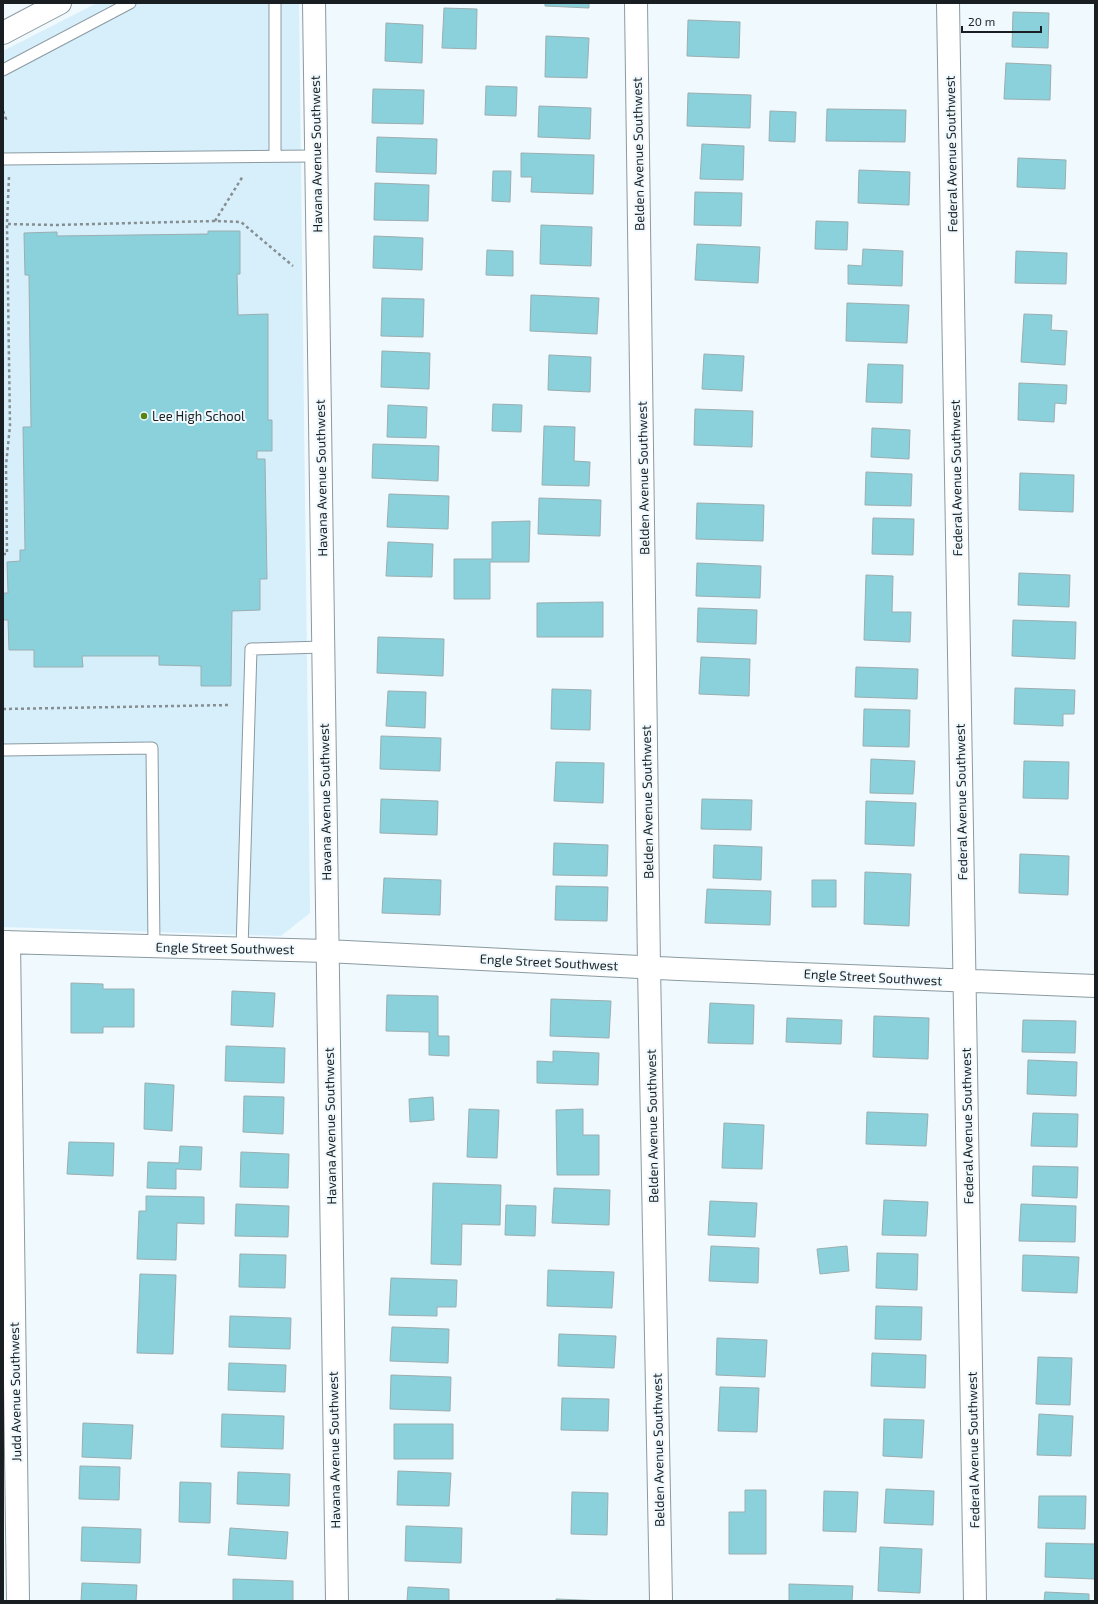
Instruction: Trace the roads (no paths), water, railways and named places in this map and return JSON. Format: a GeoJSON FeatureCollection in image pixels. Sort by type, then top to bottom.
{"type":"FeatureCollection","features":[{"type":"Feature","properties":{"kind":"street"},"geometry":{"type":"LineString","coordinates":[[3,33],[60,3]]}},
{"type":"Feature","properties":{"kind":"street","name":"Havana Avenue Southwest"},"geometry":{"type":"LineString","coordinates":[[314,3],[337,1601]]}},
{"type":"Feature","properties":{"kind":"street","name":"Belden Avenue Southwest"},"geometry":{"type":"LineString","coordinates":[[636,3],[649,967],[661,1601]]}},
{"type":"Feature","properties":{"kind":"street","name":"Federal Avenue Southwest"},"geometry":{"type":"LineString","coordinates":[[948,3],[975,1601]]}},
{"type":"Feature","properties":{"kind":"street","name":"Engle Street Southwest"},"geometry":{"type":"LineString","coordinates":[[6,942],[327,951],[964,982],[1095,986]]}},
{"type":"Feature","properties":{"kind":"street","name":"Judd Avenue Southwest"},"geometry":{"type":"LineString","coordinates":[[6,942],[18,1601]]}},
{"type":"Feature","properties":{"kind":"lane"},"geometry":{"type":"LineString","coordinates":[[3,70],[130,3]]}},
{"type":"Feature","properties":{"kind":"lane"},"geometry":{"type":"LineString","coordinates":[[275,3],[275,156]]}},
{"type":"Feature","properties":{"kind":"lane"},"geometry":{"type":"LineString","coordinates":[[6,159],[316,156]]}},
{"type":"Feature","properties":{"kind":"lane"},"geometry":{"type":"LineString","coordinates":[[242,949],[251,705],[251,649],[323,647]]}},
{"type":"Feature","properties":{"kind":"lane"},"geometry":{"type":"LineString","coordinates":[[3,750],[152,748],[154,947]]}},
{"type":"Feature","properties":{"kind":"place","name":"Lee High School"},"geometry":{"type":"Point","coordinates":[144,416]}}]}
